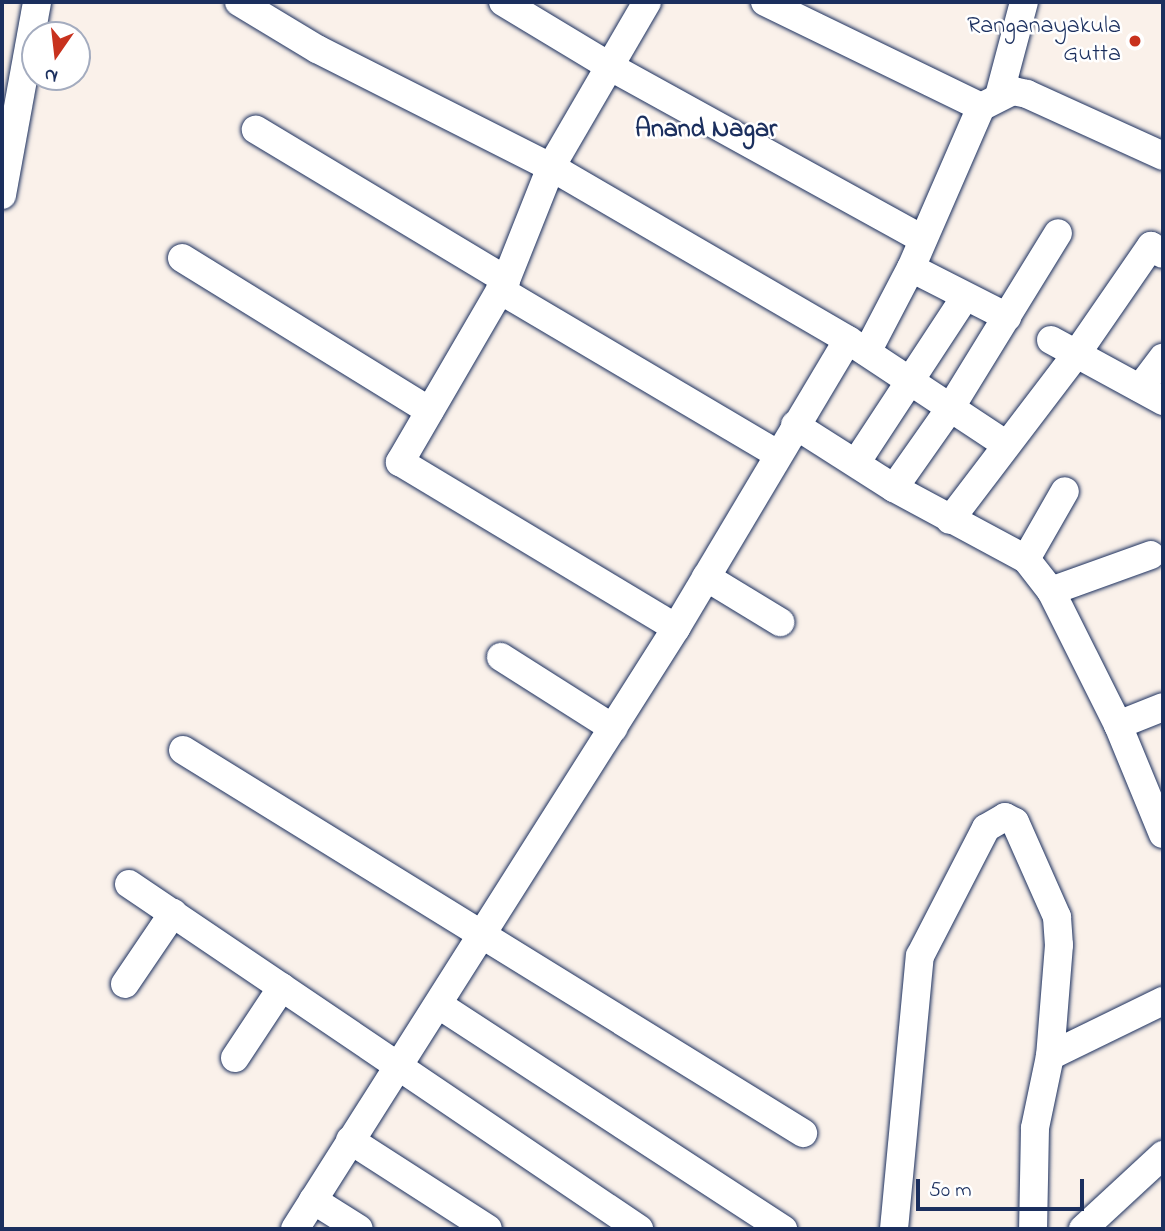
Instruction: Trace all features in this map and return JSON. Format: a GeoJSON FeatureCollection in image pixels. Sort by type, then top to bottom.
{"type":"FeatureCollection","features":[{"type":"Feature","properties":{"kind":"street"},"geometry":{"type":"LineString","coordinates":[[2,195],[37,2]]}},
{"type":"Feature","properties":{"kind":"street"},"geometry":{"type":"LineString","coordinates":[[240,2],[317,49],[551,167],[858,346],[1005,443]]}},
{"type":"Feature","properties":{"kind":"street"},"geometry":{"type":"LineString","coordinates":[[503,2],[608,66],[922,239]]}},
{"type":"Feature","properties":{"kind":"street"},"geometry":{"type":"LineString","coordinates":[[647,2],[551,167],[503,285],[400,462],[676,628]]}},
{"type":"Feature","properties":{"kind":"street"},"geometry":{"type":"LineString","coordinates":[[765,2],[990,101],[1013,91],[1027,94],[1163,156]]}},
{"type":"Feature","properties":{"kind":"street"},"geometry":{"type":"LineString","coordinates":[[295,1229],[350,1140],[400,1068],[676,628],[795,425],[858,346],[911,268],[922,239],[990,101],[1024,2]]}},
{"type":"Feature","properties":{"kind":"street"},"geometry":{"type":"LineString","coordinates":[[256,130],[778,454]]}},
{"type":"Feature","properties":{"kind":"street"},"geometry":{"type":"LineString","coordinates":[[894,488],[951,407],[1058,233]]}},
{"type":"Feature","properties":{"kind":"street"},"geometry":{"type":"LineString","coordinates":[[950,520],[1005,443],[1075,356],[1151,246],[1163,254]]}},
{"type":"Feature","properties":{"kind":"street"},"geometry":{"type":"LineString","coordinates":[[182,258],[430,411]]}},
{"type":"Feature","properties":{"kind":"street"},"geometry":{"type":"LineString","coordinates":[[911,268],[1007,317]]}},
{"type":"Feature","properties":{"kind":"street"},"geometry":{"type":"LineString","coordinates":[[856,463],[965,297]]}},
{"type":"Feature","properties":{"kind":"street"},"geometry":{"type":"LineString","coordinates":[[1051,340],[1075,356],[1152,394],[1163,358]]}},
{"type":"Feature","properties":{"kind":"street"},"geometry":{"type":"LineString","coordinates":[[795,425],[894,488],[1027,559],[1051,591],[1118,725],[1163,834]]}},
{"type":"Feature","properties":{"kind":"street"},"geometry":{"type":"LineString","coordinates":[[1027,559],[1065,491]]}},
{"type":"Feature","properties":{"kind":"street"},"geometry":{"type":"LineString","coordinates":[[1051,591],[1151,555]]}},
{"type":"Feature","properties":{"kind":"street"},"geometry":{"type":"LineString","coordinates":[[705,577],[780,622]]}},
{"type":"Feature","properties":{"kind":"street"},"geometry":{"type":"LineString","coordinates":[[501,657],[613,729]]}},
{"type":"Feature","properties":{"kind":"street"},"geometry":{"type":"LineString","coordinates":[[1118,725],[1163,707]]}},
{"type":"Feature","properties":{"kind":"street"},"geometry":{"type":"LineString","coordinates":[[183,750],[481,937],[803,1133]]}},
{"type":"Feature","properties":{"kind":"street"},"geometry":{"type":"LineString","coordinates":[[894,1229],[920,956],[986,828],[998,818],[1015,821],[1057,917],[1059,945],[1050,1056],[1035,1128],[1032,1229]]}},
{"type":"Feature","properties":{"kind":"street"},"geometry":{"type":"LineString","coordinates":[[129,884],[639,1229]]}},
{"type":"Feature","properties":{"kind":"street"},"geometry":{"type":"LineString","coordinates":[[125,984],[173,913]]}},
{"type":"Feature","properties":{"kind":"street"},"geometry":{"type":"LineString","coordinates":[[234,1058],[282,988]]}},
{"type":"Feature","properties":{"kind":"street"},"geometry":{"type":"LineString","coordinates":[[1050,1056],[1163,1001]]}},
{"type":"Feature","properties":{"kind":"street"},"geometry":{"type":"LineString","coordinates":[[439,1005],[783,1229]]}},
{"type":"Feature","properties":{"kind":"street"},"geometry":{"type":"LineString","coordinates":[[350,1140],[488,1229]]}},
{"type":"Feature","properties":{"kind":"street"},"geometry":{"type":"LineString","coordinates":[[1091,1227],[1163,1155]]}},
{"type":"Feature","properties":{"kind":"street"},"geometry":{"type":"LineString","coordinates":[[313,1200],[359,1229]]}},
{"type":"Feature","properties":{"kind":"place","name":"Ranganayakula Gutta"},"geometry":{"type":"Point","coordinates":[1135,41]}},
{"type":"Feature","properties":{"kind":"district","name":"Anand Nagar"},"geometry":{"type":"Point","coordinates":[706,131]}}]}
